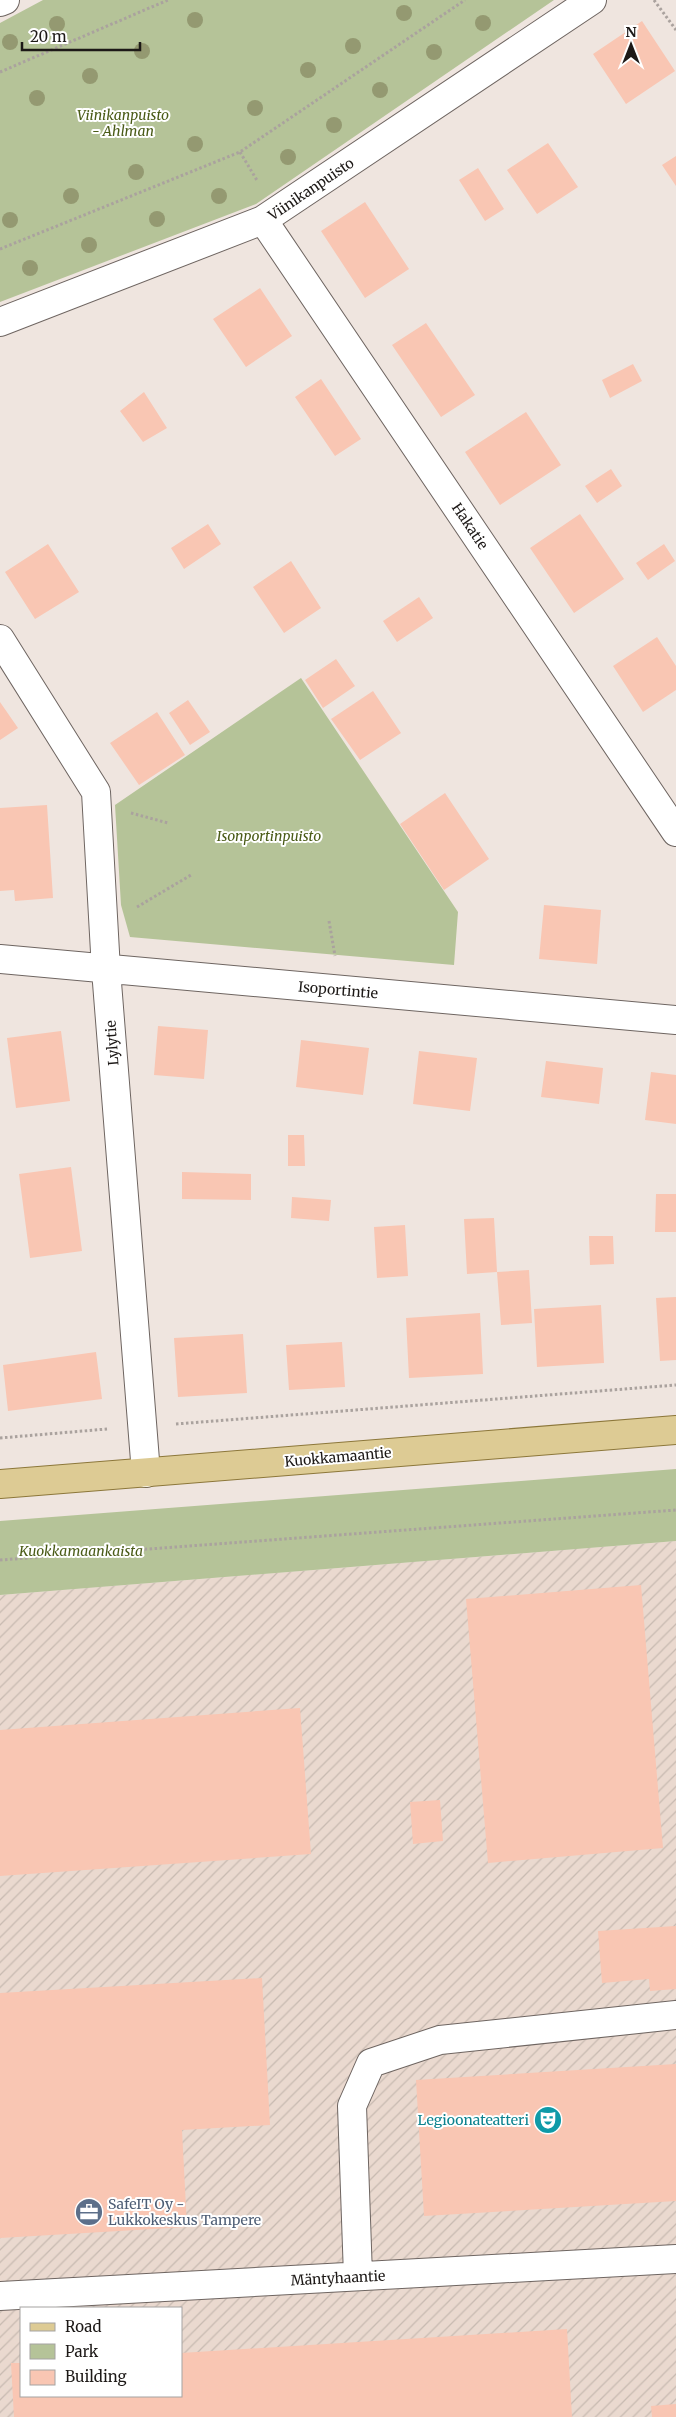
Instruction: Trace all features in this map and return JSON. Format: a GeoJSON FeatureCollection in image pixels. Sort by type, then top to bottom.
{"type":"FeatureCollection","features":[{"type":"Feature","properties":{"kind":"main road","name":"Kuokkamaantie"},"geometry":{"type":"LineString","coordinates":[[0,1484],[676,1430]]}},
{"type":"Feature","properties":{"kind":"street"},"geometry":{"type":"LineString","coordinates":[[0,2],[5,0]]}},
{"type":"Feature","properties":{"kind":"street","name":"Viinikanpuisto"},"geometry":{"type":"LineString","coordinates":[[0,322],[263,220],[592,0]]}},
{"type":"Feature","properties":{"kind":"street","name":"Hakatie"},"geometry":{"type":"LineString","coordinates":[[263,220],[676,832]]}},
{"type":"Feature","properties":{"kind":"street","name":"Lylytie"},"geometry":{"type":"LineString","coordinates":[[0,639],[96,792],[106,970],[146,1473]]}},
{"type":"Feature","properties":{"kind":"street","name":"Isoportintie"},"geometry":{"type":"LineString","coordinates":[[0,959],[676,1020]]}},
{"type":"Feature","properties":{"kind":"street"},"geometry":{"type":"LineString","coordinates":[[358,2276],[352,2106],[371,2063],[440,2040],[676,2015]]}},
{"type":"Feature","properties":{"kind":"street","name":"Mäntyhaantie"},"geometry":{"type":"LineString","coordinates":[[0,2296],[676,2259]]}},
{"type":"Feature","properties":{"kind":"path"},"geometry":{"type":"LineString","coordinates":[[0,72],[168,0]]}},
{"type":"Feature","properties":{"kind":"path"},"geometry":{"type":"LineString","coordinates":[[0,249],[240,152],[465,0]]}},
{"type":"Feature","properties":{"kind":"path"},"geometry":{"type":"LineString","coordinates":[[654,0],[676,30]]}},
{"type":"Feature","properties":{"kind":"path"},"geometry":{"type":"LineString","coordinates":[[104,926],[191,875]]}},
{"type":"Feature","properties":{"kind":"path"},"geometry":{"type":"LineString","coordinates":[[0,1438],[676,1384]]}},
{"type":"Feature","properties":{"kind":"path"},"geometry":{"type":"LineString","coordinates":[[0,1560],[676,1510]]}},
{"type":"Feature","properties":{"kind":"shaded area"},"geometry":{"type":"Polygon","coordinates":[[[676,1541],[676,2417],[0,2417],[0,1595],[676,1541]]]}},
{"type":"Feature","properties":{"kind":"green space","name":"Viinikanpuisto - Ahlman"},"geometry":{"type":"Polygon","coordinates":[[[43,0],[554,0],[256,204],[0,302],[0,23],[43,0]]]}},
{"type":"Feature","properties":{"kind":"green space","name":"Isonportinpuisto"},"geometry":{"type":"Polygon","coordinates":[[[301,678],[458,912],[454,965],[130,937],[121,905],[115,805],[301,678]]]}},
{"type":"Feature","properties":{"kind":"green space","name":"Kuokkamaankaista"},"geometry":{"type":"Polygon","coordinates":[[[676,1469],[676,1541],[0,1595],[0,1521],[676,1469]]]}},
{"type":"Feature","properties":{"kind":"building"},"geometry":{"type":"Polygon","coordinates":[[[642,21],[675,71],[626,104],[593,54],[642,21]]]}},
{"type":"Feature","properties":{"kind":"building"},"geometry":{"type":"Polygon","coordinates":[[[548,143],[578,187],[537,214],[507,170],[548,143]]]}},
{"type":"Feature","properties":{"kind":"building"},"geometry":{"type":"Polygon","coordinates":[[[676,156],[676,186],[662,165],[676,156]]]}},
{"type":"Feature","properties":{"kind":"building"},"geometry":{"type":"Polygon","coordinates":[[[478,168],[504,209],[485,221],[459,180],[478,168]]]}},
{"type":"Feature","properties":{"kind":"building"},"geometry":{"type":"Polygon","coordinates":[[[365,202],[409,269],[365,298],[321,231],[365,202]]]}},
{"type":"Feature","properties":{"kind":"building"},"geometry":{"type":"Polygon","coordinates":[[[260,288],[292,336],[246,367],[213,319],[260,288]]]}},
{"type":"Feature","properties":{"kind":"building"},"geometry":{"type":"Polygon","coordinates":[[[426,323],[475,395],[441,417],[392,345],[426,323]]]}},
{"type":"Feature","properties":{"kind":"building"},"geometry":{"type":"Polygon","coordinates":[[[633,364],[642,381],[610,398],[602,380],[633,364]]]}},
{"type":"Feature","properties":{"kind":"building"},"geometry":{"type":"Polygon","coordinates":[[[321,379],[361,439],[335,456],[295,397],[321,379]]]}},
{"type":"Feature","properties":{"kind":"building"},"geometry":{"type":"Polygon","coordinates":[[[144,392],[167,428],[143,442],[120,411],[144,392]]]}},
{"type":"Feature","properties":{"kind":"building"},"geometry":{"type":"Polygon","coordinates":[[[526,412],[561,465],[500,505],[465,452],[526,412]]]}},
{"type":"Feature","properties":{"kind":"building"},"geometry":{"type":"Polygon","coordinates":[[[611,469],[622,486],[597,503],[585,486],[611,469]]]}},
{"type":"Feature","properties":{"kind":"building"},"geometry":{"type":"Polygon","coordinates":[[[580,514],[624,579],[574,613],[530,548],[580,514]]]}},
{"type":"Feature","properties":{"kind":"building"},"geometry":{"type":"Polygon","coordinates":[[[208,524],[221,544],[184,569],[171,548],[208,524]]]}},
{"type":"Feature","properties":{"kind":"building"},"geometry":{"type":"Polygon","coordinates":[[[48,544],[79,592],[35,619],[5,572],[48,544]]]}},
{"type":"Feature","properties":{"kind":"building"},"geometry":{"type":"Polygon","coordinates":[[[664,544],[675,561],[648,580],[636,563],[664,544]]]}},
{"type":"Feature","properties":{"kind":"building"},"geometry":{"type":"Polygon","coordinates":[[[291,561],[321,608],[284,633],[253,587],[291,561]]]}},
{"type":"Feature","properties":{"kind":"building"},"geometry":{"type":"Polygon","coordinates":[[[419,597],[433,618],[397,642],[383,621],[419,597]]]}},
{"type":"Feature","properties":{"kind":"building"},"geometry":{"type":"Polygon","coordinates":[[[657,637],[676,666],[676,690],[643,712],[613,666],[657,637]]]}},
{"type":"Feature","properties":{"kind":"building"},"geometry":{"type":"Polygon","coordinates":[[[336,659],[355,686],[323,708],[305,680],[336,659]]]}},
{"type":"Feature","properties":{"kind":"building"},"geometry":{"type":"Polygon","coordinates":[[[373,691],[401,733],[360,760],[331,719],[373,691]]]}},
{"type":"Feature","properties":{"kind":"building"},"geometry":{"type":"Polygon","coordinates":[[[188,700],[210,732],[190,745],[169,713],[188,700]]]}},
{"type":"Feature","properties":{"kind":"building"},"geometry":{"type":"Polygon","coordinates":[[[0,702],[18,728],[0,740],[0,702]]]}},
{"type":"Feature","properties":{"kind":"building"},"geometry":{"type":"Polygon","coordinates":[[[157,712],[185,755],[139,785],[110,743],[157,712]]]}},
{"type":"Feature","properties":{"kind":"building"},"geometry":{"type":"Polygon","coordinates":[[[445,793],[489,859],[444,890],[400,824],[445,793]]]}},
{"type":"Feature","properties":{"kind":"building"},"geometry":{"type":"Polygon","coordinates":[[[47,805],[53,898],[15,901],[14,890],[0,891],[0,808],[47,805]]]}},
{"type":"Feature","properties":{"kind":"building"},"geometry":{"type":"Polygon","coordinates":[[[544,905],[601,910],[597,964],[539,959],[544,905]]]}},
{"type":"Feature","properties":{"kind":"building"},"geometry":{"type":"Polygon","coordinates":[[[158,1026],[208,1030],[204,1079],[154,1075],[158,1026]]]}},
{"type":"Feature","properties":{"kind":"building"},"geometry":{"type":"Polygon","coordinates":[[[61,1031],[70,1101],[16,1108],[7,1038],[61,1031]]]}},
{"type":"Feature","properties":{"kind":"building"},"geometry":{"type":"Polygon","coordinates":[[[301,1040],[369,1048],[363,1095],[296,1087],[301,1040]]]}},
{"type":"Feature","properties":{"kind":"building"},"geometry":{"type":"Polygon","coordinates":[[[419,1051],[477,1058],[470,1111],[413,1104],[419,1051]]]}},
{"type":"Feature","properties":{"kind":"building"},"geometry":{"type":"Polygon","coordinates":[[[546,1061],[603,1068],[599,1104],[541,1097],[546,1061]]]}},
{"type":"Feature","properties":{"kind":"building"},"geometry":{"type":"Polygon","coordinates":[[[651,1072],[676,1075],[676,1124],[645,1120],[651,1072]]]}},
{"type":"Feature","properties":{"kind":"building"},"geometry":{"type":"Polygon","coordinates":[[[288,1135],[304,1135],[305,1166],[288,1166],[288,1135]]]}},
{"type":"Feature","properties":{"kind":"building"},"geometry":{"type":"Polygon","coordinates":[[[71,1167],[82,1251],[30,1258],[19,1174],[71,1167]]]}},
{"type":"Feature","properties":{"kind":"building"},"geometry":{"type":"Polygon","coordinates":[[[182,1172],[251,1174],[251,1200],[182,1199],[182,1172]]]}},
{"type":"Feature","properties":{"kind":"building"},"geometry":{"type":"Polygon","coordinates":[[[656,1194],[676,1194],[676,1232],[655,1232],[656,1194]]]}},
{"type":"Feature","properties":{"kind":"building"},"geometry":{"type":"Polygon","coordinates":[[[292,1197],[331,1200],[329,1221],[291,1218],[292,1197]]]}},
{"type":"Feature","properties":{"kind":"building"},"geometry":{"type":"Polygon","coordinates":[[[494,1218],[497,1272],[467,1274],[464,1219],[494,1218]]]}},
{"type":"Feature","properties":{"kind":"building"},"geometry":{"type":"Polygon","coordinates":[[[405,1225],[408,1276],[377,1278],[374,1227],[405,1225]]]}},
{"type":"Feature","properties":{"kind":"building"},"geometry":{"type":"Polygon","coordinates":[[[589,1236],[613,1236],[614,1264],[590,1265],[589,1236]]]}},
{"type":"Feature","properties":{"kind":"building"},"geometry":{"type":"Polygon","coordinates":[[[529,1270],[532,1323],[501,1325],[497,1272],[529,1270]]]}},
{"type":"Feature","properties":{"kind":"building"},"geometry":{"type":"Polygon","coordinates":[[[676,1297],[676,1360],[660,1361],[656,1298],[676,1297]]]}},
{"type":"Feature","properties":{"kind":"building"},"geometry":{"type":"Polygon","coordinates":[[[601,1305],[604,1363],[537,1367],[534,1309],[601,1305]]]}},
{"type":"Feature","properties":{"kind":"building"},"geometry":{"type":"Polygon","coordinates":[[[480,1313],[483,1374],[409,1378],[406,1318],[480,1313]]]}},
{"type":"Feature","properties":{"kind":"building"},"geometry":{"type":"Polygon","coordinates":[[[243,1334],[247,1393],[178,1397],[174,1338],[243,1334]]]}},
{"type":"Feature","properties":{"kind":"building"},"geometry":{"type":"Polygon","coordinates":[[[342,1342],[345,1387],[289,1390],[286,1345],[342,1342]]]}},
{"type":"Feature","properties":{"kind":"building"},"geometry":{"type":"Polygon","coordinates":[[[96,1352],[102,1399],[8,1411],[3,1365],[96,1352]]]}},
{"type":"Feature","properties":{"kind":"building"},"geometry":{"type":"Polygon","coordinates":[[[641,1585],[663,1848],[488,1863],[466,1599],[641,1585]]]}},
{"type":"Feature","properties":{"kind":"building"},"geometry":{"type":"Polygon","coordinates":[[[300,1708],[311,1854],[0,1876],[0,1730],[300,1708]]]}},
{"type":"Feature","properties":{"kind":"building"},"geometry":{"type":"Polygon","coordinates":[[[440,1800],[443,1841],[413,1844],[410,1802],[440,1800]]]}},
{"type":"Feature","properties":{"kind":"building"},"geometry":{"type":"Polygon","coordinates":[[[676,1926],[676,1989],[650,1991],[649,1979],[602,1983],[598,1931],[676,1926]]]}},
{"type":"Feature","properties":{"kind":"building"},"geometry":{"type":"Polygon","coordinates":[[[262,1978],[270,2125],[182,2130],[187,2227],[0,2238],[0,1993],[262,1978]]]}},
{"type":"Feature","properties":{"kind":"building"},"geometry":{"type":"Polygon","coordinates":[[[676,2064],[676,2201],[424,2216],[416,2080],[676,2064]]]}},
{"type":"Feature","properties":{"kind":"building"},"geometry":{"type":"Polygon","coordinates":[[[567,2329],[572,2417],[14,2417],[11,2363],[20,2363],[20,2397],[182,2397],[182,2353],[567,2329]]]}},
{"type":"Feature","properties":{"kind":"building"},"geometry":{"type":"Polygon","coordinates":[[[676,2404],[676,2417],[652,2417],[651,2406],[676,2404]]]}},
{"type":"Feature","properties":{"kind":"place","name":"Legioonateatteri"},"geometry":{"type":"Point","coordinates":[548,2120]}},
{"type":"Feature","properties":{"kind":"place","name":"SafeIT Oy - Lukkokeskus Tampere"},"geometry":{"type":"Point","coordinates":[89,2212]}}]}
